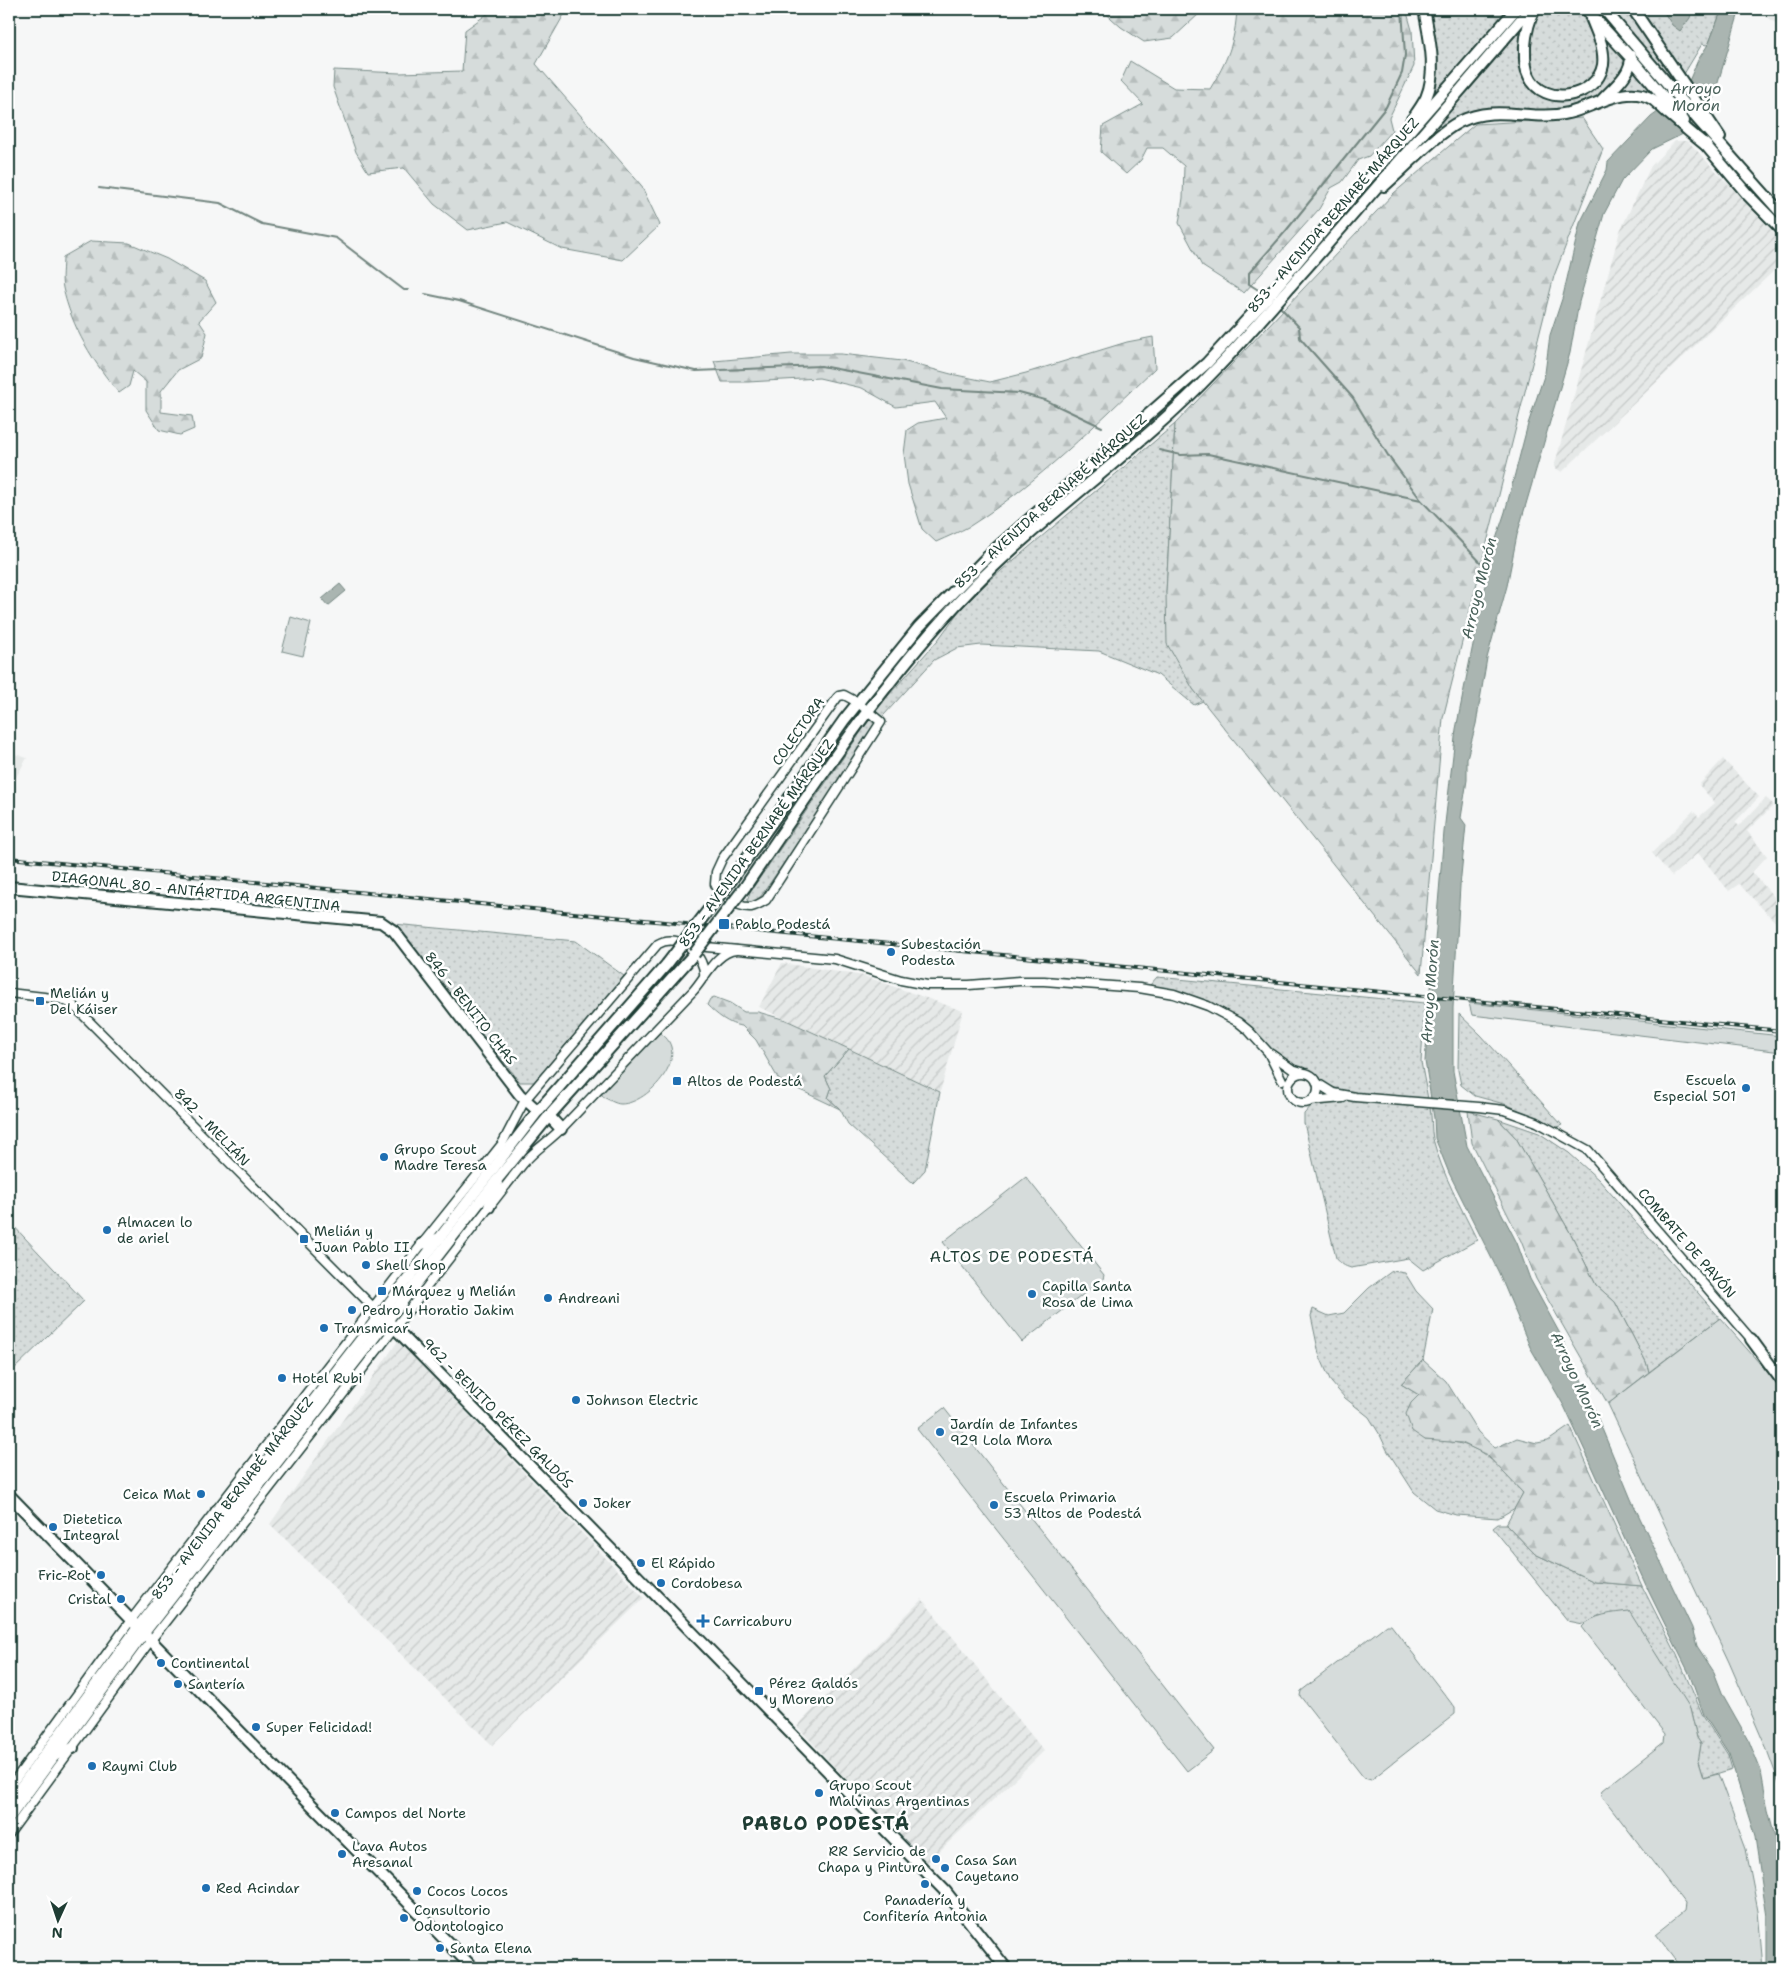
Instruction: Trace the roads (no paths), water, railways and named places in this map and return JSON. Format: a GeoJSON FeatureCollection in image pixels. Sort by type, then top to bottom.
{"type":"FeatureCollection","features":[{"type":"Feature","properties":{"kind":"main road"},"geometry":{"type":"LineString","coordinates":[[1344,206],[1426,98],[1432,67],[1424,9]]}},
{"type":"Feature","properties":{"kind":"main road","name":"853 - AVENIDA BERNABÉ MÁRQUEZ"},"geometry":{"type":"LineString","coordinates":[[9,1803],[384,1317],[440,1238],[538,1110],[667,964],[732,879],[857,702],[919,627],[970,573],[1206,363],[1267,298],[1344,206],[1516,9]]}},
{"type":"Feature","properties":{"kind":"main road","name":"853 - AVENIDA BERNABÉ MÁRQUEZ"},"geometry":{"type":"LineString","coordinates":[[9,1818],[141,1630],[234,1504],[549,1116],[694,954],[745,887],[868,710],[907,659],[971,589],[1214,372],[1356,212],[1530,9]]}},
{"type":"Feature","properties":{"kind":"main road"},"geometry":{"type":"LineString","coordinates":[[1535,9],[1528,26],[1526,69],[1535,86],[1541,90],[1556,94],[1573,94],[1584,91],[1596,82],[1600,75],[1603,64],[1602,46],[1588,11]]}},
{"type":"Feature","properties":{"kind":"main road"},"geometry":{"type":"LineString","coordinates":[[1604,9],[1668,84],[1704,119]]}},
{"type":"Feature","properties":{"kind":"main road"},"geometry":{"type":"LineString","coordinates":[[1633,9],[1680,78],[1704,119],[1738,165],[1782,214]]}},
{"type":"Feature","properties":{"kind":"main road"},"geometry":{"type":"LineString","coordinates":[[1588,11],[1632,58],[1661,100],[1707,146],[1747,194],[1782,230]]}},
{"type":"Feature","properties":{"kind":"main road"},"geometry":{"type":"LineString","coordinates":[[1601,101],[1627,72],[1632,58],[1625,33]]}},
{"type":"Feature","properties":{"kind":"main road"},"geometry":{"type":"LineString","coordinates":[[1356,212],[1446,131],[1460,122],[1480,114],[1560,115],[1620,96],[1636,95],[1661,100]]}},
{"type":"Feature","properties":{"kind":"main road"},"geometry":{"type":"LineString","coordinates":[[1206,363],[1214,372]]}},
{"type":"Feature","properties":{"kind":"main road","name":"DIAGONAL 80 - ANTÁRTIDA ARGENTINA"},"geometry":{"type":"LineString","coordinates":[[9,886],[381,922]]}},
{"type":"Feature","properties":{"kind":"main road","name":"846 - BENITO CHAS"},"geometry":{"type":"LineString","coordinates":[[381,922],[394,931],[525,1100],[538,1110]]}},
{"type":"Feature","properties":{"kind":"main road"},"geometry":{"type":"LineString","coordinates":[[549,1116],[562,1129]]}},
{"type":"Feature","properties":{"kind":"main road"},"geometry":{"type":"LineString","coordinates":[[489,1207],[500,1176]]}},
{"type":"Feature","properties":{"kind":"main road"},"geometry":{"type":"LineString","coordinates":[[422,1244],[440,1238]]}},
{"type":"Feature","properties":{"kind":"main road","name":"962 - BENITO PÉREZ GALDÓS"},"geometry":{"type":"LineString","coordinates":[[384,1317],[946,1892],[1006,1968]]}},
{"type":"Feature","properties":{"kind":"main road","name":"COMBATE DE PAVÓN"},"geometry":{"type":"LineString","coordinates":[[1751,1339],[1782,1381]]}},
{"type":"Feature","properties":{"kind":"main road","name":"COMBATE DE PAVÓN"},"geometry":{"type":"LineString","coordinates":[[1764,1355],[1771,1359],[1782,1372]]}},
{"type":"Feature","properties":{"kind":"main road"},"geometry":{"type":"LineString","coordinates":[[9,1495],[300,1794],[473,1968]]}},
{"type":"Feature","properties":{"kind":"main road"},"geometry":{"type":"LineString","coordinates":[[217,1510],[234,1504]]}},
{"type":"Feature","properties":{"kind":"main road"},"geometry":{"type":"LineString","coordinates":[[55,1755],[73,1748]]}},
{"type":"Feature","properties":{"kind":"street","name":"COLECTORA"},"geometry":{"type":"LineString","coordinates":[[857,702],[844,695],[837,698],[722,859],[716,872],[714,884],[719,892],[738,904],[751,907],[766,900],[881,722],[868,710]]}},
{"type":"Feature","properties":{"kind":"street"},"geometry":{"type":"LineString","coordinates":[[857,702],[868,710]]}},
{"type":"Feature","properties":{"kind":"street","name":"853 - AVENIDA BERNABÉ MÁRQUEZ"},"geometry":{"type":"LineString","coordinates":[[384,1317],[422,1244],[507,1138],[525,1100],[658,944],[673,940],[684,945]]}},
{"type":"Feature","properties":{"kind":"street"},"geometry":{"type":"LineString","coordinates":[[684,945],[835,959],[901,980],[927,985],[955,986],[1019,980],[1138,988],[1166,993],[1217,1009],[1249,1031],[1268,1052],[1292,1069],[1310,1076],[1317,1084],[1333,1093],[1355,1097]]}},
{"type":"Feature","properties":{"kind":"street"},"geometry":{"type":"LineString","coordinates":[[684,945],[694,951],[699,957],[704,968],[704,978]]}},
{"type":"Feature","properties":{"kind":"street","name":"853 - AVENIDA BERNABÉ MÁRQUEZ"},"geometry":{"type":"LineString","coordinates":[[9,1834],[73,1748],[141,1630],[217,1510],[384,1317],[489,1207],[527,1159],[562,1129],[704,978],[720,958],[736,950]]}},
{"type":"Feature","properties":{"kind":"street","name":"842 - MELIÁN"},"geometry":{"type":"LineString","coordinates":[[9,993],[61,998],[72,1004],[384,1317]]}},
{"type":"Feature","properties":{"kind":"street"},"geometry":{"type":"LineString","coordinates":[[1268,1052],[1282,1080]]}},
{"type":"Feature","properties":{"kind":"street"},"geometry":{"type":"LineString","coordinates":[[1306,1074],[1301,1073],[1292,1077],[1288,1086],[1289,1095],[1296,1102],[1305,1103],[1325,1098],[1355,1097]]}},
{"type":"Feature","properties":{"kind":"street"},"geometry":{"type":"LineString","coordinates":[[1310,1101],[1317,1094],[1317,1084]]}},
{"type":"Feature","properties":{"kind":"street","name":"COMBATE DE PAVÓN"},"geometry":{"type":"LineString","coordinates":[[1355,1097],[1504,1110],[1537,1122],[1588,1150],[1751,1339]]}},
{"type":"Feature","properties":{"kind":"street","name":"853 - AVENIDA BERNABÉ MÁRQUEZ"},"geometry":{"type":"LineString","coordinates":[[9,1788],[141,1630]]}},
{"type":"Feature","properties":{"kind":"water"},"geometry":{"type":"Polygon","coordinates":[[[1662,9],[1692,9],[1690,18],[1680,31],[1672,25],[1662,9]]]}},
{"type":"Feature","properties":{"kind":"water","name":"Arroyo Morón"},"geometry":{"type":"Polygon","coordinates":[[[1722,9],[1740,9],[1711,106],[1683,134],[1652,149],[1622,180],[1604,214],[1579,302],[1570,353],[1517,535],[1507,586],[1487,658],[1476,724],[1467,758],[1467,780],[1461,818],[1466,825],[1460,886],[1453,1008],[1453,1071],[1467,1146],[1517,1243],[1530,1279],[1559,1332],[1586,1390],[1631,1499],[1692,1628],[1697,1646],[1714,1672],[1723,1695],[1749,1741],[1761,1771],[1768,1810],[1782,1862],[1782,1968],[1767,1968],[1767,1917],[1755,1837],[1729,1754],[1704,1715],[1689,1673],[1649,1592],[1564,1406],[1530,1347],[1499,1273],[1449,1173],[1435,1138],[1434,1118],[1425,1061],[1444,832],[1456,729],[1494,545],[1505,512],[1528,424],[1545,373],[1550,335],[1563,296],[1580,223],[1607,170],[1608,162],[1689,81],[1698,60],[1709,43],[1722,9]]]}},
{"type":"Feature","properties":{"kind":"water"},"geometry":{"type":"Polygon","coordinates":[[[340,584],[346,591],[328,606],[322,599],[340,584]]]}},
{"type":"Feature","properties":{"kind":"waterway"},"geometry":{"type":"LineString","coordinates":[[1263,293],[1249,284],[1249,273],[1285,232],[1386,107],[1402,73],[1405,55],[1402,9]]}},
{"type":"Feature","properties":{"kind":"waterway"},"geometry":{"type":"LineString","coordinates":[[99,188],[220,203],[262,224],[336,238],[404,290],[408,290]]}},
{"type":"Feature","properties":{"kind":"waterway"},"geometry":{"type":"LineString","coordinates":[[425,294],[459,301],[634,357],[696,371],[821,366],[942,389],[1019,393],[1045,400],[1102,427]]}},
{"type":"Feature","properties":{"kind":"waterway"},"geometry":{"type":"LineString","coordinates":[[1281,308],[1299,327],[1300,338],[1353,398],[1389,457],[1421,500]]}},
{"type":"Feature","properties":{"kind":"waterway"},"geometry":{"type":"LineString","coordinates":[[1159,450],[1181,455],[1208,454],[1421,500],[1488,570]]}},
{"type":"Feature","properties":{"kind":"railway"},"geometry":{"type":"LineString","coordinates":[[1778,9],[1782,12]]}},
{"type":"Feature","properties":{"kind":"railway"},"geometry":{"type":"LineString","coordinates":[[9,858],[1782,1031]]}},
{"type":"Feature","properties":{"kind":"place","name":"Pablo Podestá"},"geometry":{"type":"Point","coordinates":[724,924]}},
{"type":"Feature","properties":{"kind":"place","name":"Subestación Podesta"},"geometry":{"type":"Point","coordinates":[891,952]}},
{"type":"Feature","properties":{"kind":"place","name":"Melián y Del Káiser"},"geometry":{"type":"Point","coordinates":[40,1001]}},
{"type":"Feature","properties":{"kind":"place","name":"Altos de Podestá"},"geometry":{"type":"Point","coordinates":[677,1081]}},
{"type":"Feature","properties":{"kind":"place","name":"Escuela Especial 501"},"geometry":{"type":"Point","coordinates":[1746,1088]}},
{"type":"Feature","properties":{"kind":"place","name":"Grupo Scout Madre Teresa"},"geometry":{"type":"Point","coordinates":[384,1157]}},
{"type":"Feature","properties":{"kind":"place","name":"Almacen lo de ariel"},"geometry":{"type":"Point","coordinates":[107,1230]}},
{"type":"Feature","properties":{"kind":"place","name":"Melián y Juan Pablo II"},"geometry":{"type":"Point","coordinates":[304,1239]}},
{"type":"Feature","properties":{"kind":"place","name":"Shell Shop"},"geometry":{"type":"Point","coordinates":[366,1265]}},
{"type":"Feature","properties":{"kind":"place","name":"Márquez y Melián"},"geometry":{"type":"Point","coordinates":[382,1291]}},
{"type":"Feature","properties":{"kind":"place","name":"Capilla Santa Rosa de Lima"},"geometry":{"type":"Point","coordinates":[1032,1294]}},
{"type":"Feature","properties":{"kind":"place","name":"Andreani"},"geometry":{"type":"Point","coordinates":[548,1298]}},
{"type":"Feature","properties":{"kind":"place","name":"Pedro y Horatio Jakim"},"geometry":{"type":"Point","coordinates":[352,1310]}},
{"type":"Feature","properties":{"kind":"place","name":"Transmicar"},"geometry":{"type":"Point","coordinates":[324,1328]}},
{"type":"Feature","properties":{"kind":"place","name":"Hotel Rubi"},"geometry":{"type":"Point","coordinates":[282,1378]}},
{"type":"Feature","properties":{"kind":"place","name":"Johnson Electric"},"geometry":{"type":"Point","coordinates":[576,1400]}},
{"type":"Feature","properties":{"kind":"place","name":"Jardín de Infantes 929 Lola Mora"},"geometry":{"type":"Point","coordinates":[940,1432]}},
{"type":"Feature","properties":{"kind":"place","name":"Ceica Mat"},"geometry":{"type":"Point","coordinates":[201,1494]}},
{"type":"Feature","properties":{"kind":"place","name":"Joker"},"geometry":{"type":"Point","coordinates":[583,1503]}},
{"type":"Feature","properties":{"kind":"place","name":"Escuela Primaria 53 Altos de Podestá"},"geometry":{"type":"Point","coordinates":[994,1505]}},
{"type":"Feature","properties":{"kind":"place","name":"Dietetica Integral"},"geometry":{"type":"Point","coordinates":[53,1527]}},
{"type":"Feature","properties":{"kind":"place","name":"El Rápido"},"geometry":{"type":"Point","coordinates":[641,1563]}},
{"type":"Feature","properties":{"kind":"place","name":"Fric-Rot"},"geometry":{"type":"Point","coordinates":[101,1575]}},
{"type":"Feature","properties":{"kind":"place","name":"Cordobesa"},"geometry":{"type":"Point","coordinates":[661,1583]}},
{"type":"Feature","properties":{"kind":"place","name":"Cristal"},"geometry":{"type":"Point","coordinates":[121,1599]}},
{"type":"Feature","properties":{"kind":"place","name":"Carricaburu"},"geometry":{"type":"Point","coordinates":[703,1621]}},
{"type":"Feature","properties":{"kind":"place","name":"Continental"},"geometry":{"type":"Point","coordinates":[161,1663]}},
{"type":"Feature","properties":{"kind":"place","name":"Santería"},"geometry":{"type":"Point","coordinates":[178,1684]}},
{"type":"Feature","properties":{"kind":"place","name":"Pérez Galdós y Moreno"},"geometry":{"type":"Point","coordinates":[759,1691]}},
{"type":"Feature","properties":{"kind":"place","name":"Super Felicidad!"},"geometry":{"type":"Point","coordinates":[256,1727]}},
{"type":"Feature","properties":{"kind":"place","name":"Raymi Club"},"geometry":{"type":"Point","coordinates":[92,1766]}},
{"type":"Feature","properties":{"kind":"place","name":"Grupo Scout Malvinas Argentinas"},"geometry":{"type":"Point","coordinates":[819,1793]}},
{"type":"Feature","properties":{"kind":"place","name":"Campos del Norte"},"geometry":{"type":"Point","coordinates":[335,1813]}},
{"type":"Feature","properties":{"kind":"place","name":"Lava Autos Aresanal"},"geometry":{"type":"Point","coordinates":[342,1854]}},
{"type":"Feature","properties":{"kind":"place","name":"RR Servicio de Chapa y Pintura"},"geometry":{"type":"Point","coordinates":[936,1859]}},
{"type":"Feature","properties":{"kind":"place","name":"Casa San Cayetano"},"geometry":{"type":"Point","coordinates":[945,1868]}},
{"type":"Feature","properties":{"kind":"place","name":"Panadería y Confitería Antonia"},"geometry":{"type":"Point","coordinates":[925,1884]}},
{"type":"Feature","properties":{"kind":"place","name":"Red Acindar"},"geometry":{"type":"Point","coordinates":[206,1888]}},
{"type":"Feature","properties":{"kind":"place","name":"Cocos Locos"},"geometry":{"type":"Point","coordinates":[417,1891]}},
{"type":"Feature","properties":{"kind":"place","name":"Consultorio Odontologico"},"geometry":{"type":"Point","coordinates":[404,1918]}},
{"type":"Feature","properties":{"kind":"place","name":"Santa Elena"},"geometry":{"type":"Point","coordinates":[440,1948]}},
{"type":"Feature","properties":{"kind":"district","name":"ALTOS DE PODESTÁ"},"geometry":{"type":"Point","coordinates":[1012,1256]}},
{"type":"Feature","properties":{"kind":"district","name":"PABLO PODESTÁ"},"geometry":{"type":"Point","coordinates":[826,1823]}}]}
